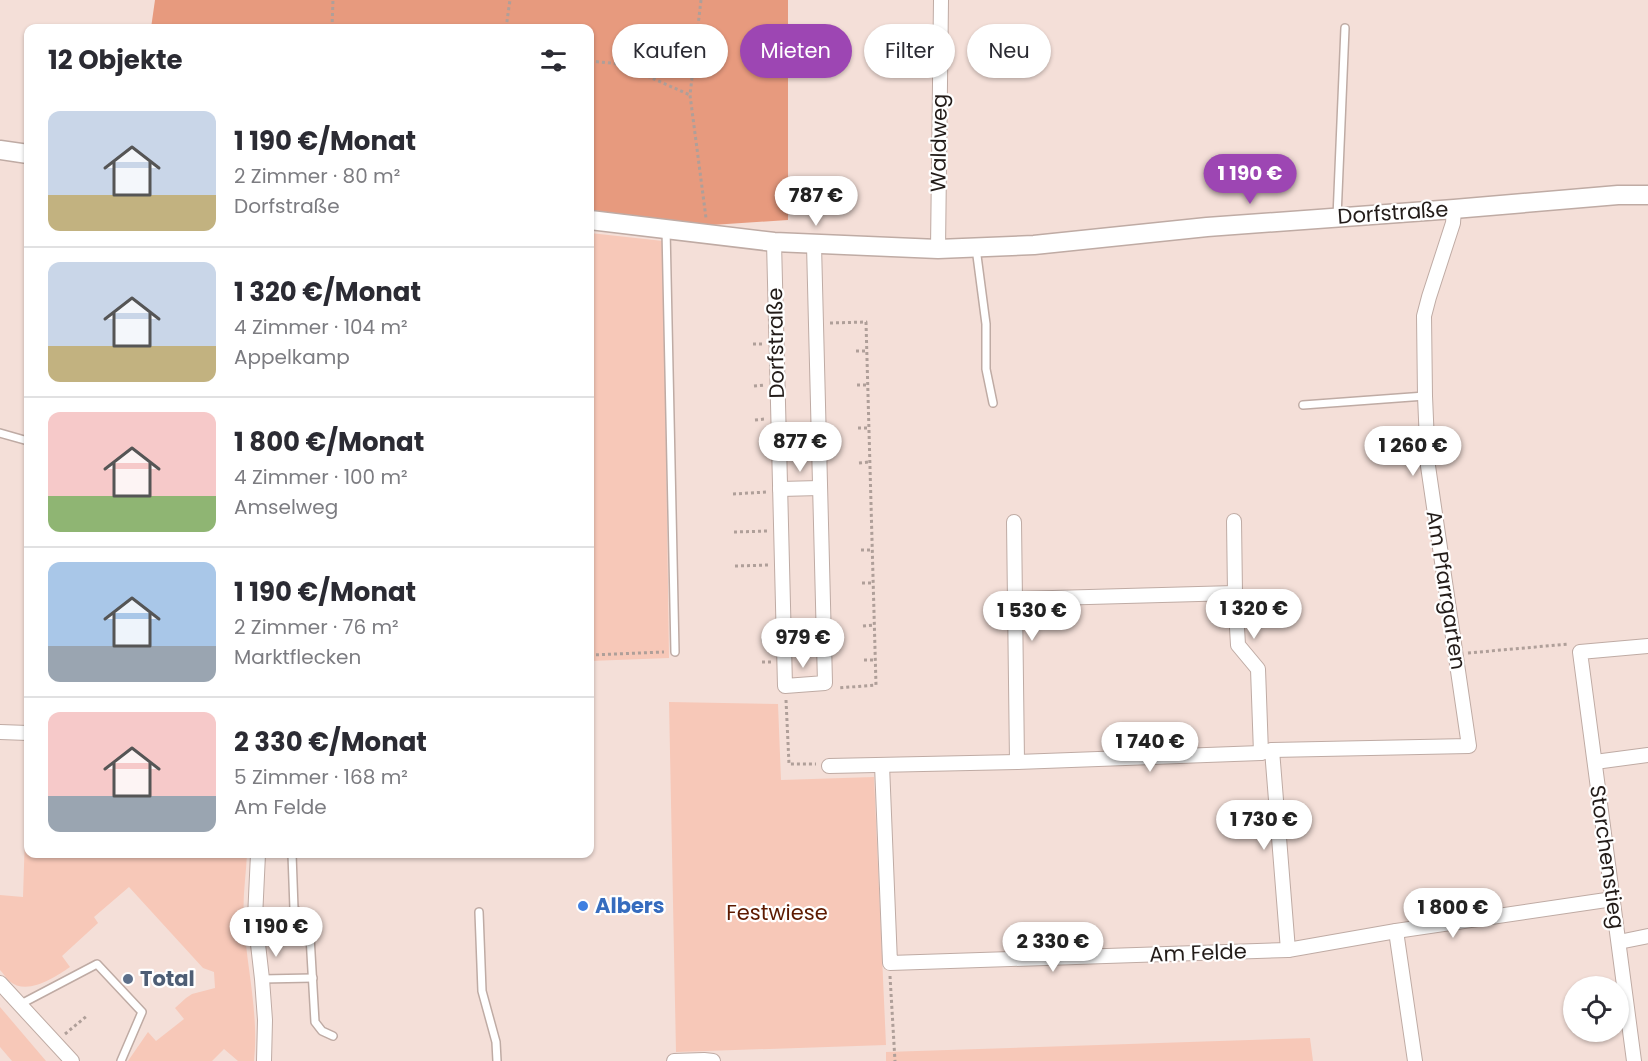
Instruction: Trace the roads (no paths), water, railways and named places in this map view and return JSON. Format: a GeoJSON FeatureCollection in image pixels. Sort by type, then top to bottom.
{"type":"FeatureCollection","features":[{"type":"Feature","properties":{"kind":"street","name":"Waldweg"},"geometry":{"type":"LineString","coordinates":[[938,249],[941,0]]}},
{"type":"Feature","properties":{"kind":"street"},"geometry":{"type":"LineString","coordinates":[[0,150],[24,153]]}},
{"type":"Feature","properties":{"kind":"street","name":"Dorfstraße"},"geometry":{"type":"LineString","coordinates":[[594,221],[774,242],[938,249],[1034,245],[1207,227],[1618,195],[1648,195]]}},
{"type":"Feature","properties":{"kind":"street","name":"Am Pfarrgarten"},"geometry":{"type":"LineString","coordinates":[[1266,752],[1469,747],[1428,466],[1425,396],[1424,316],[1453,223],[1454,209]]}},
{"type":"Feature","properties":{"kind":"street","name":"Dorfstraße"},"geometry":{"type":"LineString","coordinates":[[774,242],[785,686],[825,683],[814,245]]}},
{"type":"Feature","properties":{"kind":"street"},"geometry":{"type":"LineString","coordinates":[[780,490],[820,488]]}},
{"type":"Feature","properties":{"kind":"street"},"geometry":{"type":"LineString","coordinates":[[1234,521],[1238,645],[1258,669],[1288,950]]}},
{"type":"Feature","properties":{"kind":"street"},"geometry":{"type":"LineString","coordinates":[[1014,522],[1017,762]]}},
{"type":"Feature","properties":{"kind":"street"},"geometry":{"type":"LineString","coordinates":[[1015,599],[1235,593]]}},
{"type":"Feature","properties":{"kind":"street","name":"Storchenstieg"},"geometry":{"type":"LineString","coordinates":[[1634,1061],[1580,652],[1648,646]]}},
{"type":"Feature","properties":{"kind":"street"},"geometry":{"type":"LineString","coordinates":[[0,732],[24,733]]}},
{"type":"Feature","properties":{"kind":"street"},"geometry":{"type":"LineString","coordinates":[[830,766],[1017,762],[1266,752]]}},
{"type":"Feature","properties":{"kind":"street"},"geometry":{"type":"LineString","coordinates":[[1595,762],[1648,756]]}},
{"type":"Feature","properties":{"kind":"street","name":"Am Felde"},"geometry":{"type":"LineString","coordinates":[[882,765],[890,963],[1288,950],[1396,931],[1613,899]]}},
{"type":"Feature","properties":{"kind":"street"},"geometry":{"type":"LineString","coordinates":[[258,858],[255,918],[265,1020],[264,1061]]}},
{"type":"Feature","properties":{"kind":"street"},"geometry":{"type":"LineString","coordinates":[[1396,931],[1415,1061]]}},
{"type":"Feature","properties":{"kind":"street"},"geometry":{"type":"LineString","coordinates":[[1619,942],[1648,936]]}},
{"type":"Feature","properties":{"kind":"street"},"geometry":{"type":"LineString","coordinates":[[0,982],[72,1061]]}},
{"type":"Feature","properties":{"kind":"street"},"geometry":{"type":"LineString","coordinates":[[674,1061],[713,1061]]}},
{"type":"Feature","properties":{"kind":"lane"},"geometry":{"type":"LineString","coordinates":[[1336,217],[1345,28]]}},
{"type":"Feature","properties":{"kind":"lane"},"geometry":{"type":"LineString","coordinates":[[666,230],[675,652]]}},
{"type":"Feature","properties":{"kind":"lane"},"geometry":{"type":"LineString","coordinates":[[976,248],[986,324],[986,369],[993,403]]}},
{"type":"Feature","properties":{"kind":"lane"},"geometry":{"type":"LineString","coordinates":[[1303,405],[1425,396]]}},
{"type":"Feature","properties":{"kind":"lane"},"geometry":{"type":"LineString","coordinates":[[0,433],[24,440]]}},
{"type":"Feature","properties":{"kind":"lane"},"geometry":{"type":"LineString","coordinates":[[292,858],[294,909],[309,919],[315,1022],[322,1031],[333,1036]]}},
{"type":"Feature","properties":{"kind":"lane"},"geometry":{"type":"LineString","coordinates":[[479,912],[482,991],[496,1042],[497,1061]]}},
{"type":"Feature","properties":{"kind":"lane"},"geometry":{"type":"LineString","coordinates":[[19,1005],[98,964],[142,1012],[121,1061]]}},
{"type":"Feature","properties":{"kind":"lane"},"geometry":{"type":"LineString","coordinates":[[262,979],[313,978]]}},
{"type":"Feature","properties":{"kind":"water"},"geometry":{"type":"Polygon","coordinates":[[[818,176],[835,181],[837,198],[830,214],[818,214],[810,205],[805,194],[808,183],[818,176]]]}},
{"type":"Feature","properties":{"kind":"place","name":"Albers"},"geometry":{"type":"Point","coordinates":[583,906]}},
{"type":"Feature","properties":{"kind":"place","name":"Total"},"geometry":{"type":"Point","coordinates":[128,979]}},
{"type":"Feature","properties":{"kind":"park label","name":"Festwiese"},"geometry":{"type":"Point","coordinates":[777,913]}}]}
